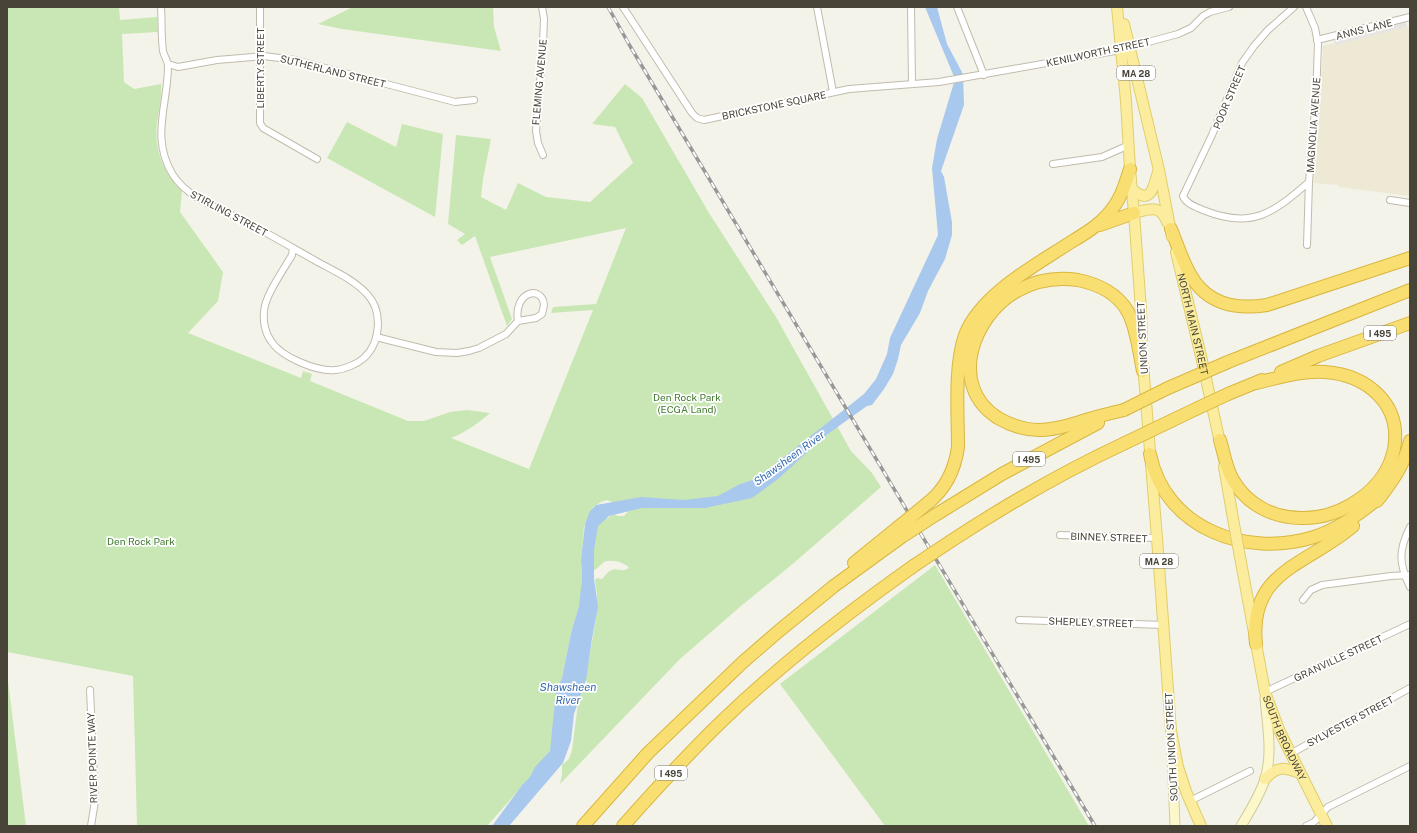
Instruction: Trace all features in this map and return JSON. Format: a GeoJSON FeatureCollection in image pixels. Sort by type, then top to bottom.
{"type":"FeatureCollection","features":[{"type":"Feature","properties":{"kind":"highway"},"geometry":{"type":"LineString","coordinates":[[898,534],[938,494],[952,472],[958,447],[959,360],[965,335],[973,320],[982,307],[1001,290],[1096,226],[1119,199],[1130,169]]}},
{"type":"Feature","properties":{"kind":"highway"},"geometry":{"type":"LineString","coordinates":[[1096,226],[1134,213]]}},
{"type":"Feature","properties":{"kind":"highway"},"geometry":{"type":"LineString","coordinates":[[1171,229],[1190,274],[1199,287],[1220,302],[1236,306],[1252,307],[1267,305],[1410,258]]}},
{"type":"Feature","properties":{"kind":"highway"},"geometry":{"type":"LineString","coordinates":[[1124,410],[1045,430],[1025,428],[1001,420],[990,413],[981,403],[976,394],[971,378],[971,356],[982,324],[1003,300],[1016,291],[1031,284],[1053,279],[1075,280],[1089,283],[1103,288],[1113,295],[1128,312],[1134,328],[1143,370]]}},
{"type":"Feature","properties":{"kind":"highway","name":"I 495"},"geometry":{"type":"LineString","coordinates":[[583,826],[648,753],[726,678],[780,630],[834,586],[859,558],[898,534],[937,514],[1036,455],[1168,388],[1228,362],[1410,290]]}},
{"type":"Feature","properties":{"kind":"highway","name":"I 495"},"geometry":{"type":"LineString","coordinates":[[623,826],[657,788],[722,722],[768,680],[864,601],[951,541],[1020,498],[1085,462],[1198,408],[1318,356],[1410,323]]}},
{"type":"Feature","properties":{"kind":"highway"},"geometry":{"type":"LineString","coordinates":[[1220,440],[1232,479],[1245,496],[1265,510],[1286,517],[1310,518],[1339,512],[1357,501],[1373,488],[1386,471],[1394,451],[1395,435],[1392,419],[1378,394],[1364,383],[1350,376],[1324,372],[1300,374],[1256,383]]}},
{"type":"Feature","properties":{"kind":"highway"},"geometry":{"type":"LineString","coordinates":[[1256,644],[1255,629],[1258,607],[1262,596],[1269,585],[1282,573],[1351,527],[1367,512],[1381,496],[1402,465],[1410,441]]}},
{"type":"Feature","properties":{"kind":"highway"},"geometry":{"type":"LineString","coordinates":[[1150,454],[1157,479],[1166,495],[1178,508],[1193,521],[1210,530],[1229,538],[1245,541],[1282,543],[1314,537],[1349,521],[1381,496]]}},
{"type":"Feature","properties":{"kind":"main road","name":"UNION STREET"},"geometry":{"type":"LineString","coordinates":[[1118,7],[1125,49],[1128,145],[1141,310],[1143,370],[1158,538],[1166,668]]}},
{"type":"Feature","properties":{"kind":"main road","name":"NORTH MAIN STREET"},"geometry":{"type":"LineString","coordinates":[[1125,49],[1158,170],[1220,440],[1256,644]]}},
{"type":"Feature","properties":{"kind":"main road"},"geometry":{"type":"LineString","coordinates":[[1132,189],[1139,195],[1145,196],[1149,194],[1153,190],[1158,170]]}},
{"type":"Feature","properties":{"kind":"main road"},"geometry":{"type":"LineString","coordinates":[[1134,213],[1152,209],[1158,210],[1165,216],[1171,229]]}},
{"type":"Feature","properties":{"kind":"main road","name":"SOUTH BROADWAY"},"geometry":{"type":"LineString","coordinates":[[1256,644],[1265,692],[1280,732],[1327,826]]}},
{"type":"Feature","properties":{"kind":"main road","name":"SOUTH UNION STREET"},"geometry":{"type":"LineString","coordinates":[[1166,668],[1171,731],[1175,826]]}},
{"type":"Feature","properties":{"kind":"main road"},"geometry":{"type":"LineString","coordinates":[[1241,826],[1256,799],[1268,768],[1269,739],[1265,692]]}},
{"type":"Feature","properties":{"kind":"main road","name":"MA 28"},"geometry":{"type":"LineString","coordinates":[[1171,731],[1178,767],[1201,826]]}},
{"type":"Feature","properties":{"kind":"main road"},"geometry":{"type":"LineString","coordinates":[[1265,779],[1271,773],[1282,768],[1287,768],[1300,773]]}},
{"type":"Feature","properties":{"kind":"street","name":"STIRLING STREET"},"geometry":{"type":"LineString","coordinates":[[161,7],[163,52],[168,64],[160,132],[164,155],[174,176],[187,191],[195,196],[294,248],[350,280],[367,294],[375,305],[378,318],[378,330],[373,345],[364,358],[355,364],[336,370],[326,370],[291,358],[280,351],[271,341],[264,324],[264,310],[268,298],[292,255],[294,248]]}},
{"type":"Feature","properties":{"kind":"street","name":"LIBERTY STREET"},"geometry":{"type":"LineString","coordinates":[[260,7],[260,123],[263,128],[317,160]]}},
{"type":"Feature","properties":{"kind":"street","name":"FLEMING AVENUE"},"geometry":{"type":"LineString","coordinates":[[542,7],[544,19],[543,44],[536,131],[538,143],[543,155]]}},
{"type":"Feature","properties":{"kind":"street","name":"BRICKSTONE SQUARE"},"geometry":{"type":"LineString","coordinates":[[623,7],[692,114],[699,119],[711,119],[855,88],[939,82],[984,75]]}},
{"type":"Feature","properties":{"kind":"street"},"geometry":{"type":"LineString","coordinates":[[817,7],[833,92]]}},
{"type":"Feature","properties":{"kind":"street"},"geometry":{"type":"LineString","coordinates":[[911,7],[912,84]]}},
{"type":"Feature","properties":{"kind":"street"},"geometry":{"type":"LineString","coordinates":[[957,7],[984,75]]}},
{"type":"Feature","properties":{"kind":"street","name":"KENILWORTH STREET"},"geometry":{"type":"LineString","coordinates":[[984,75],[1125,49],[1183,32],[1191,28],[1203,16],[1210,12],[1229,7]]}},
{"type":"Feature","properties":{"kind":"street","name":"POOR STREET"},"geometry":{"type":"LineString","coordinates":[[1294,7],[1268,30],[1242,63],[1212,135],[1184,193],[1184,199],[1206,211],[1226,217],[1251,219],[1274,210],[1309,182]]}},
{"type":"Feature","properties":{"kind":"street","name":"MAGNOLIA AVENUE"},"geometry":{"type":"LineString","coordinates":[[1306,7],[1320,40],[1309,182],[1307,245]]}},
{"type":"Feature","properties":{"kind":"street","name":"ANNS LANE"},"geometry":{"type":"LineString","coordinates":[[1320,40],[1410,17]]}},
{"type":"Feature","properties":{"kind":"street","name":"SUTHERLAND STREET"},"geometry":{"type":"LineString","coordinates":[[168,64],[178,67],[216,60],[273,56],[295,60],[455,102],[474,100]]}},
{"type":"Feature","properties":{"kind":"street"},"geometry":{"type":"LineString","coordinates":[[1053,164],[1102,157],[1128,145]]}},
{"type":"Feature","properties":{"kind":"street"},"geometry":{"type":"LineString","coordinates":[[1390,200],[1410,203]]}},
{"type":"Feature","properties":{"kind":"street"},"geometry":{"type":"LineString","coordinates":[[376,336],[436,352],[457,353],[479,348],[506,334],[518,321],[536,318],[542,314],[544,305],[540,296],[536,294],[529,294],[524,296],[520,302],[517,312],[518,321]]}},
{"type":"Feature","properties":{"kind":"street"},"geometry":{"type":"LineString","coordinates":[[1410,527],[1403,545],[1402,554],[1402,567],[1407,575],[1410,587]]}},
{"type":"Feature","properties":{"kind":"street","name":"BINNEY STREET"},"geometry":{"type":"LineString","coordinates":[[1060,535],[1158,538]]}},
{"type":"Feature","properties":{"kind":"street"},"geometry":{"type":"LineString","coordinates":[[1303,600],[1311,590],[1322,585],[1407,575]]}},
{"type":"Feature","properties":{"kind":"street","name":"SHEPLEY STREET"},"geometry":{"type":"LineString","coordinates":[[1019,620],[1164,625]]}},
{"type":"Feature","properties":{"kind":"street","name":"GRANVILLE STREET"},"geometry":{"type":"LineString","coordinates":[[1265,692],[1410,624]]}},
{"type":"Feature","properties":{"kind":"street","name":"SYLVESTER STREET"},"geometry":{"type":"LineString","coordinates":[[1290,754],[1410,688]]}},
{"type":"Feature","properties":{"kind":"street","name":"RIVER POINTE WAY"},"geometry":{"type":"LineString","coordinates":[[90,690],[95,801],[91,826]]}},
{"type":"Feature","properties":{"kind":"street"},"geometry":{"type":"LineString","coordinates":[[1306,826],[1314,822],[1328,807],[1410,766]]}},
{"type":"Feature","properties":{"kind":"street"},"geometry":{"type":"LineString","coordinates":[[1190,801],[1250,771]]}},
{"type":"Feature","properties":{"kind":"shaded area"},"geometry":{"type":"Polygon","coordinates":[[[1406,22],[1407,27],[1336,45],[1333,40],[1406,22]]]}},
{"type":"Feature","properties":{"kind":"shaded area"},"geometry":{"type":"Polygon","coordinates":[[[1410,26],[1410,196],[1338,187],[1338,185],[1314,183],[1323,51],[1322,46],[1410,26]]]}},
{"type":"Feature","properties":{"kind":"green space"},"geometry":{"type":"Polygon","coordinates":[[[7,7],[119,7],[120,20],[157,17],[158,32],[122,34],[124,82],[134,89],[161,84],[161,98],[156,131],[158,150],[169,176],[182,190],[180,212],[223,272],[218,301],[188,333],[301,378],[303,371],[312,374],[310,381],[408,421],[424,421],[450,412],[467,410],[490,413],[471,427],[451,438],[529,469],[593,310],[551,313],[553,307],[596,304],[626,228],[490,257],[512,319],[507,326],[475,236],[462,245],[457,240],[465,234],[448,224],[456,135],[491,139],[481,197],[506,210],[518,183],[546,197],[590,202],[633,163],[615,127],[592,124],[625,84],[642,98],[709,213],[776,317],[851,451],[872,473],[881,487],[680,659],[560,784],[562,765],[569,759],[572,750],[579,696],[587,687],[584,675],[589,659],[596,619],[597,595],[595,580],[597,578],[602,579],[614,569],[625,570],[629,568],[621,563],[611,561],[604,562],[594,570],[592,565],[595,527],[602,520],[613,514],[624,516],[630,509],[607,500],[593,507],[584,526],[580,603],[571,633],[562,678],[556,690],[551,749],[534,773],[487,826],[137,826],[133,676],[7,652],[7,7]]]}},
{"type":"Feature","properties":{"kind":"green space"},"geometry":{"type":"Polygon","coordinates":[[[353,7],[493,7],[494,27],[501,51],[342,29],[318,24],[353,7]]]}},
{"type":"Feature","properties":{"kind":"green space"},"geometry":{"type":"Polygon","coordinates":[[[347,122],[396,147],[402,124],[443,134],[435,217],[327,158],[347,122]]]}},
{"type":"Feature","properties":{"kind":"green space"},"geometry":{"type":"Polygon","coordinates":[[[935,565],[1089,826],[885,826],[780,684],[935,565]]]}},
{"type":"Feature","properties":{"kind":"green space"},"geometry":{"type":"Polygon","coordinates":[[[7,673],[26,826],[7,826],[7,673]]]}},
{"type":"Feature","properties":{"kind":"water","name":"Shawsheen River"},"geometry":{"type":"Polygon","coordinates":[[[925,7],[937,7],[947,44],[963,74],[964,105],[941,171],[944,177],[952,222],[952,235],[945,259],[928,291],[920,313],[901,345],[893,374],[872,405],[867,406],[825,436],[778,479],[752,498],[705,508],[642,508],[609,516],[598,526],[594,550],[594,578],[598,607],[586,680],[574,714],[571,741],[563,763],[509,826],[492,826],[523,784],[530,777],[535,767],[550,751],[556,690],[562,678],[571,633],[579,606],[582,578],[581,560],[585,524],[590,511],[596,505],[641,497],[684,500],[718,496],[740,484],[756,479],[864,394],[876,379],[887,354],[890,338],[938,235],[932,168],[937,139],[955,79],[925,7]]]}},
{"type":"Feature","properties":{"kind":"railway"},"geometry":{"type":"LineString","coordinates":[[608,7],[1095,826]]}},
{"type":"Feature","properties":{"kind":"park label","name":"Den Rock Park (ECGA Land)"},"geometry":{"type":"Point","coordinates":[687,402]}},
{"type":"Feature","properties":{"kind":"park label","name":"Den Rock Park"},"geometry":{"type":"Point","coordinates":[141,541]}}]}
